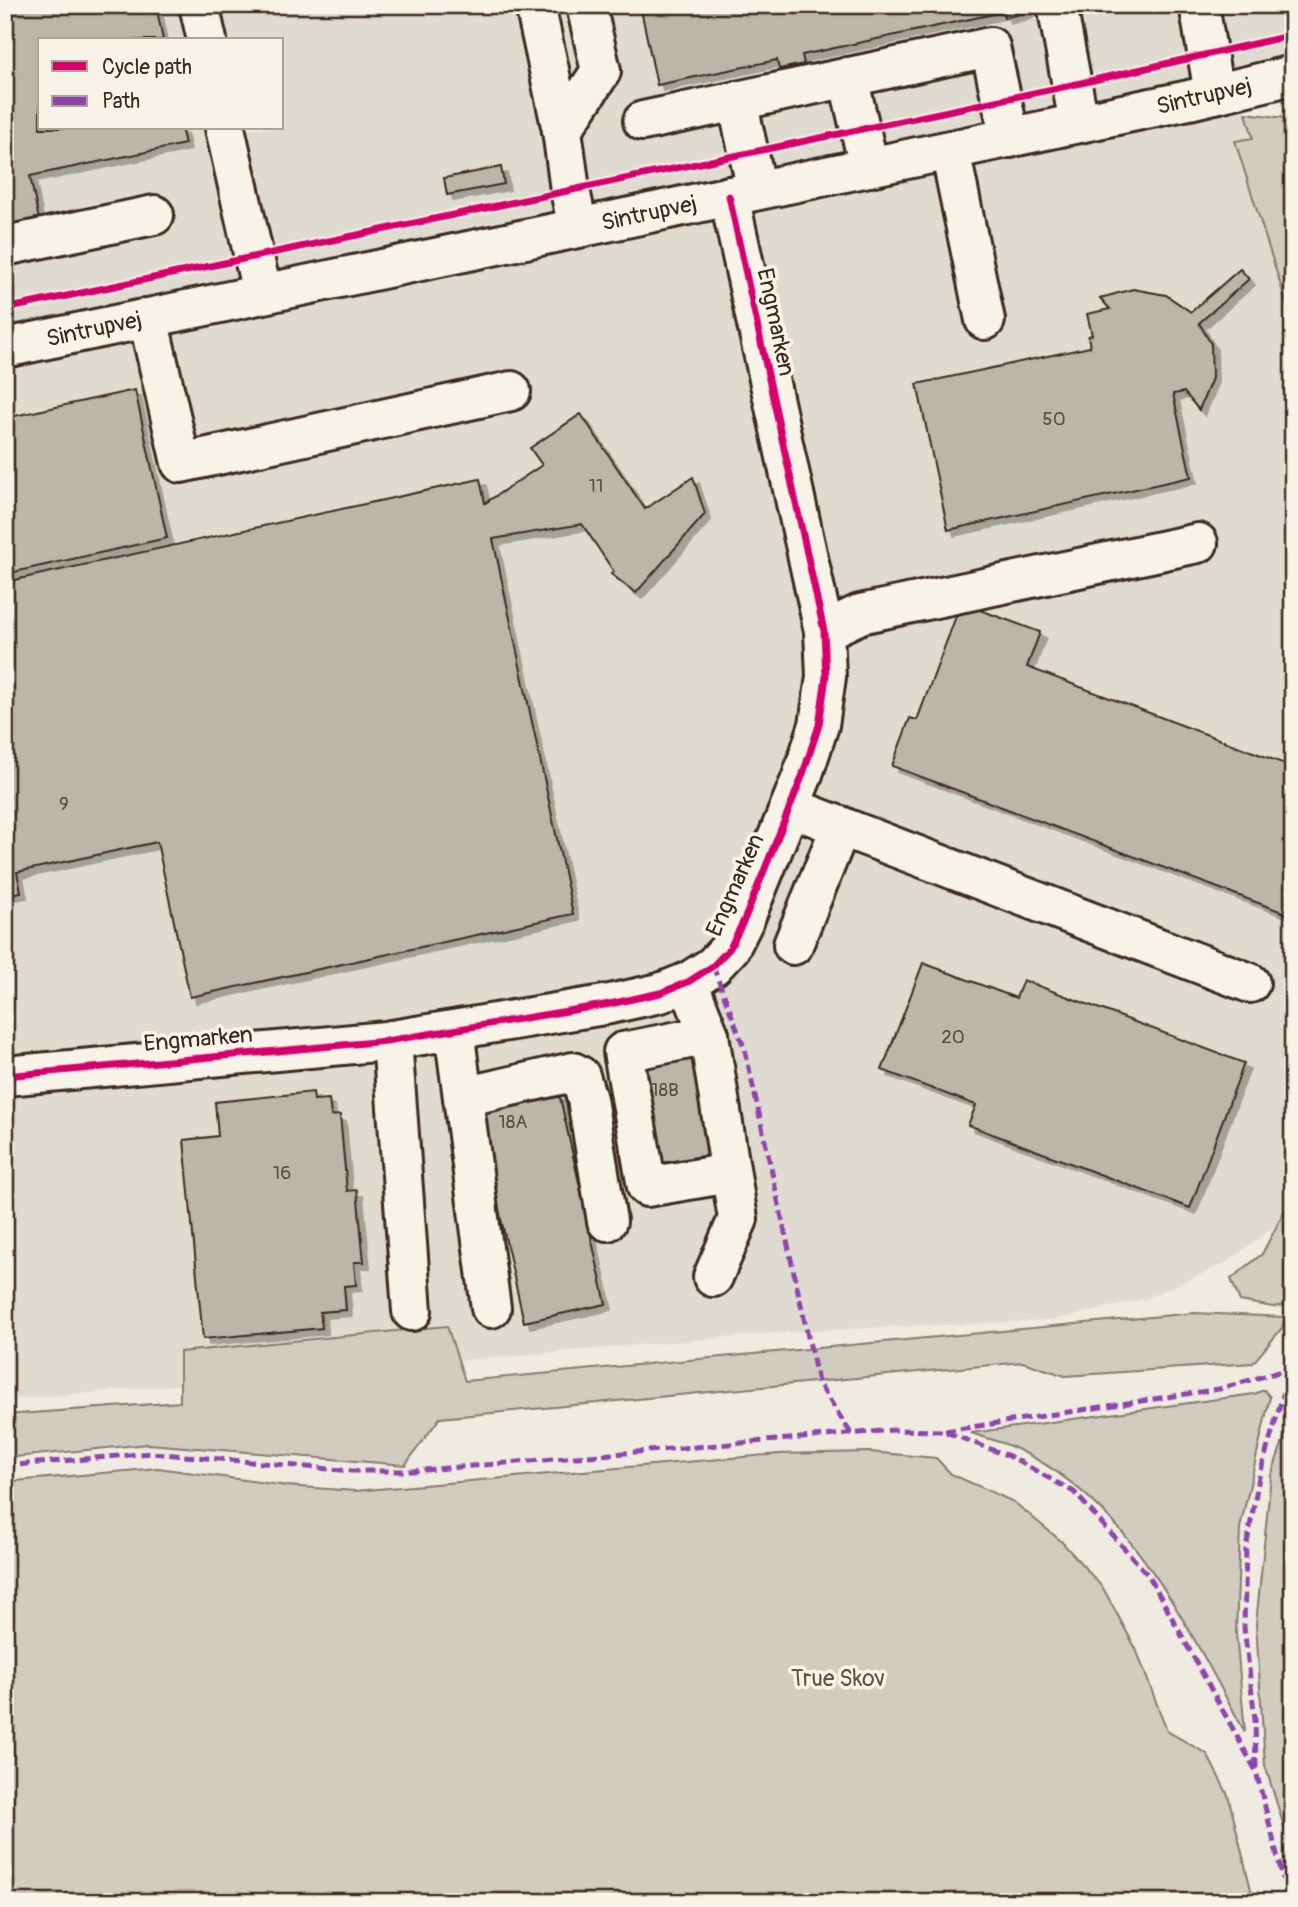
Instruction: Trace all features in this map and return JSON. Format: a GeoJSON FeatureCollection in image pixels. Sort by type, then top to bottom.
{"type":"FeatureCollection","features":[{"type":"Feature","properties":{"kind":"street"},"geometry":{"type":"LineString","coordinates":[[199,5],[206,38]]}},
{"type":"Feature","properties":{"kind":"street"},"geometry":{"type":"LineString","coordinates":[[534,5],[562,130],[578,228]]}},
{"type":"Feature","properties":{"kind":"street"},"geometry":{"type":"LineString","coordinates":[[562,130],[601,71],[586,5]]}},
{"type":"Feature","properties":{"kind":"street"},"geometry":{"type":"LineString","coordinates":[[1057,5],[1079,123]]}},
{"type":"Feature","properties":{"kind":"street"},"geometry":{"type":"LineString","coordinates":[[1200,10],[1214,94]]}},
{"type":"Feature","properties":{"kind":"street"},"geometry":{"type":"LineString","coordinates":[[643,121],[990,47],[1010,138]]}},
{"type":"Feature","properties":{"kind":"street","name":"Sintrupvej"},"geometry":{"type":"LineString","coordinates":[[5,348],[1010,138],[1293,75]]}},
{"type":"Feature","properties":{"kind":"street"},"geometry":{"type":"LineString","coordinates":[[848,77],[869,167]]}},
{"type":"Feature","properties":{"kind":"street","name":"Engmarken"},"geometry":{"type":"LineString","coordinates":[[5,1076],[392,1040],[610,1004],[660,993],[688,982],[713,966],[730,948],[790,807],[819,725],[826,677],[824,631],[743,193],[737,101]]}},
{"type":"Feature","properties":{"kind":"street"},"geometry":{"type":"LineString","coordinates":[[225,130],[262,293]]}},
{"type":"Feature","properties":{"kind":"street"},"geometry":{"type":"LineString","coordinates":[[950,150],[985,320]]}},
{"type":"Feature","properties":{"kind":"street"},"geometry":{"type":"LineString","coordinates":[[5,246],[154,215]]}},
{"type":"Feature","properties":{"kind":"street"},"geometry":{"type":"LineString","coordinates":[[148,318],[181,463],[511,391]]}},
{"type":"Feature","properties":{"kind":"street"},"geometry":{"type":"LineString","coordinates":[[824,631],[860,614],[1198,543]]}},
{"type":"Feature","properties":{"kind":"street"},"geometry":{"type":"LineString","coordinates":[[790,807],[1250,983]]}},
{"type":"Feature","properties":{"kind":"street"},"geometry":{"type":"LineString","coordinates":[[793,945],[841,826]]}},
{"type":"Feature","properties":{"kind":"street"},"geometry":{"type":"LineString","coordinates":[[688,982],[709,1035],[738,1219],[713,1277]]}},
{"type":"Feature","properties":{"kind":"street"},"geometry":{"type":"LineString","coordinates":[[454,1030],[491,1308]]}},
{"type":"Feature","properties":{"kind":"street"},"geometry":{"type":"LineString","coordinates":[[709,1035],[623,1052],[646,1187],[730,1172]]}},
{"type":"Feature","properties":{"kind":"street"},"geometry":{"type":"LineString","coordinates":[[392,1040],[412,1311]]}},
{"type":"Feature","properties":{"kind":"street"},"geometry":{"type":"LineString","coordinates":[[463,1097],[573,1072],[580,1076],[587,1099],[607,1222]]}},
{"type":"Feature","properties":{"kind":"shaded area"},"geometry":{"type":"Polygon","coordinates":[[[5,5],[1293,5],[1293,75],[1238,87],[1293,285],[1293,1212],[1226,1263],[1145,1299],[1053,1320],[801,1331],[5,1400],[5,5]]]}},
{"type":"Feature","properties":{"kind":"green space"},"geometry":{"type":"Polygon","coordinates":[[[1246,113],[1293,119],[1293,324],[1235,141],[1253,138],[1246,113]]]}},
{"type":"Feature","properties":{"kind":"green space"},"geometry":{"type":"Polygon","coordinates":[[[1293,1195],[1293,1304],[1273,1307],[1240,1301],[1231,1279],[1262,1254],[1293,1195]]]}},
{"type":"Feature","properties":{"kind":"green space"},"geometry":{"type":"Polygon","coordinates":[[[1194,1313],[1285,1317],[1282,1328],[1253,1363],[1065,1376],[1023,1362],[440,1418],[405,1465],[148,1444],[5,1458],[5,1415],[180,1402],[180,1352],[447,1326],[465,1381],[1194,1313]]]}},
{"type":"Feature","properties":{"kind":"green space"},"geometry":{"type":"Polygon","coordinates":[[[1264,1390],[1270,1397],[1240,1528],[1236,1633],[1245,1732],[1177,1610],[1124,1534],[1093,1501],[1057,1472],[1012,1447],[971,1433],[1254,1394],[1264,1390]]]}},
{"type":"Feature","properties":{"kind":"green space"},"geometry":{"type":"Polygon","coordinates":[[[1293,1412],[1293,1856],[1265,1765],[1256,1624],[1271,1476],[1293,1412]]]}},
{"type":"Feature","properties":{"kind":"green space","name":"True Skov"},"geometry":{"type":"Polygon","coordinates":[[[870,1452],[936,1458],[951,1474],[1014,1502],[1061,1541],[1103,1588],[1136,1649],[1167,1731],[1207,1754],[1228,1795],[1254,1902],[5,1902],[5,1482],[158,1468],[287,1486],[355,1491],[779,1454],[870,1452]]]}},
{"type":"Feature","properties":{"kind":"building"},"geometry":{"type":"Polygon","coordinates":[[[5,5],[156,5],[163,38],[38,38],[38,130],[182,130],[185,144],[30,176],[39,220],[5,227],[5,5]]]}},
{"type":"Feature","properties":{"kind":"building"},"geometry":{"type":"Polygon","coordinates":[[[640,5],[1026,5],[1027,12],[1004,18],[1003,12],[802,55],[804,64],[779,69],[777,60],[657,85],[640,5]]]}},
{"type":"Feature","properties":{"kind":"building"},"geometry":{"type":"Polygon","coordinates":[[[501,167],[504,184],[447,195],[444,178],[501,167]]]}},
{"type":"Feature","properties":{"kind":"building"},"geometry":{"type":"Polygon","coordinates":[[[1240,269],[1249,279],[1199,323],[1211,344],[1212,378],[1199,410],[1184,392],[1173,394],[1191,477],[948,530],[917,384],[1090,347],[1088,336],[1092,335],[1087,314],[1110,309],[1100,298],[1133,289],[1166,295],[1191,312],[1240,269]]]}},
{"type":"Feature","properties":{"kind":"building"},"geometry":{"type":"Polygon","coordinates":[[[135,390],[167,538],[5,574],[5,418],[135,390]]]}},
{"type":"Feature","properties":{"kind":"building"},"geometry":{"type":"Polygon","coordinates":[[[581,414],[645,509],[693,477],[705,514],[636,593],[611,574],[614,572],[582,524],[493,539],[573,914],[190,997],[157,842],[17,872],[21,892],[5,895],[5,582],[480,479],[485,503],[542,465],[530,448],[581,414]]]}},
{"type":"Feature","properties":{"kind":"building"},"geometry":{"type":"Polygon","coordinates":[[[961,603],[1040,632],[1027,667],[1293,767],[1293,916],[892,766],[910,718],[917,720],[961,603]]]}},
{"type":"Feature","properties":{"kind":"building"},"geometry":{"type":"Polygon","coordinates":[[[923,963],[1016,998],[1023,980],[1244,1063],[1190,1208],[968,1125],[976,1105],[882,1070],[923,963]]]}},
{"type":"Feature","properties":{"kind":"building"},"geometry":{"type":"Polygon","coordinates":[[[692,1052],[708,1155],[656,1164],[639,1061],[692,1052]]]}},
{"type":"Feature","properties":{"kind":"building"},"geometry":{"type":"Polygon","coordinates":[[[313,1092],[314,1100],[329,1099],[331,1116],[340,1115],[347,1191],[357,1190],[364,1262],[354,1262],[356,1285],[344,1286],[346,1310],[320,1312],[322,1328],[203,1339],[184,1140],[218,1136],[215,1102],[313,1092]]]}},
{"type":"Feature","properties":{"kind":"building"},"geometry":{"type":"Polygon","coordinates":[[[559,1093],[606,1304],[524,1322],[477,1111],[559,1093]]]}},
{"type":"Feature","properties":{"kind":"marked path"},"geometry":{"type":"LineString","coordinates":[[713,966],[745,1050],[818,1382],[852,1435]]}},
{"type":"Feature","properties":{"kind":"marked path"},"geometry":{"type":"LineString","coordinates":[[1256,1768],[1255,1719],[1244,1627],[1246,1549],[1259,1477],[1293,1361]]}},
{"type":"Feature","properties":{"kind":"marked path"},"geometry":{"type":"LineString","coordinates":[[945,1431],[1219,1389],[1289,1369]]}},
{"type":"Feature","properties":{"kind":"marked path"},"geometry":{"type":"LineString","coordinates":[[5,1466],[152,1453],[352,1471],[413,1471],[894,1430],[943,1431],[1009,1456],[1074,1492],[1149,1576],[1256,1771],[1289,1902]]}},
{"type":"Feature","properties":{"kind":"cycle path"},"geometry":{"type":"LineString","coordinates":[[5,309],[1072,85],[1293,35]]}},
{"type":"Feature","properties":{"kind":"cycle path"},"geometry":{"type":"LineString","coordinates":[[5,1076],[386,1041],[610,1004],[660,993],[688,982],[713,966],[730,948],[745,918],[802,777],[819,725],[826,677],[824,631],[729,196]]}}]}
